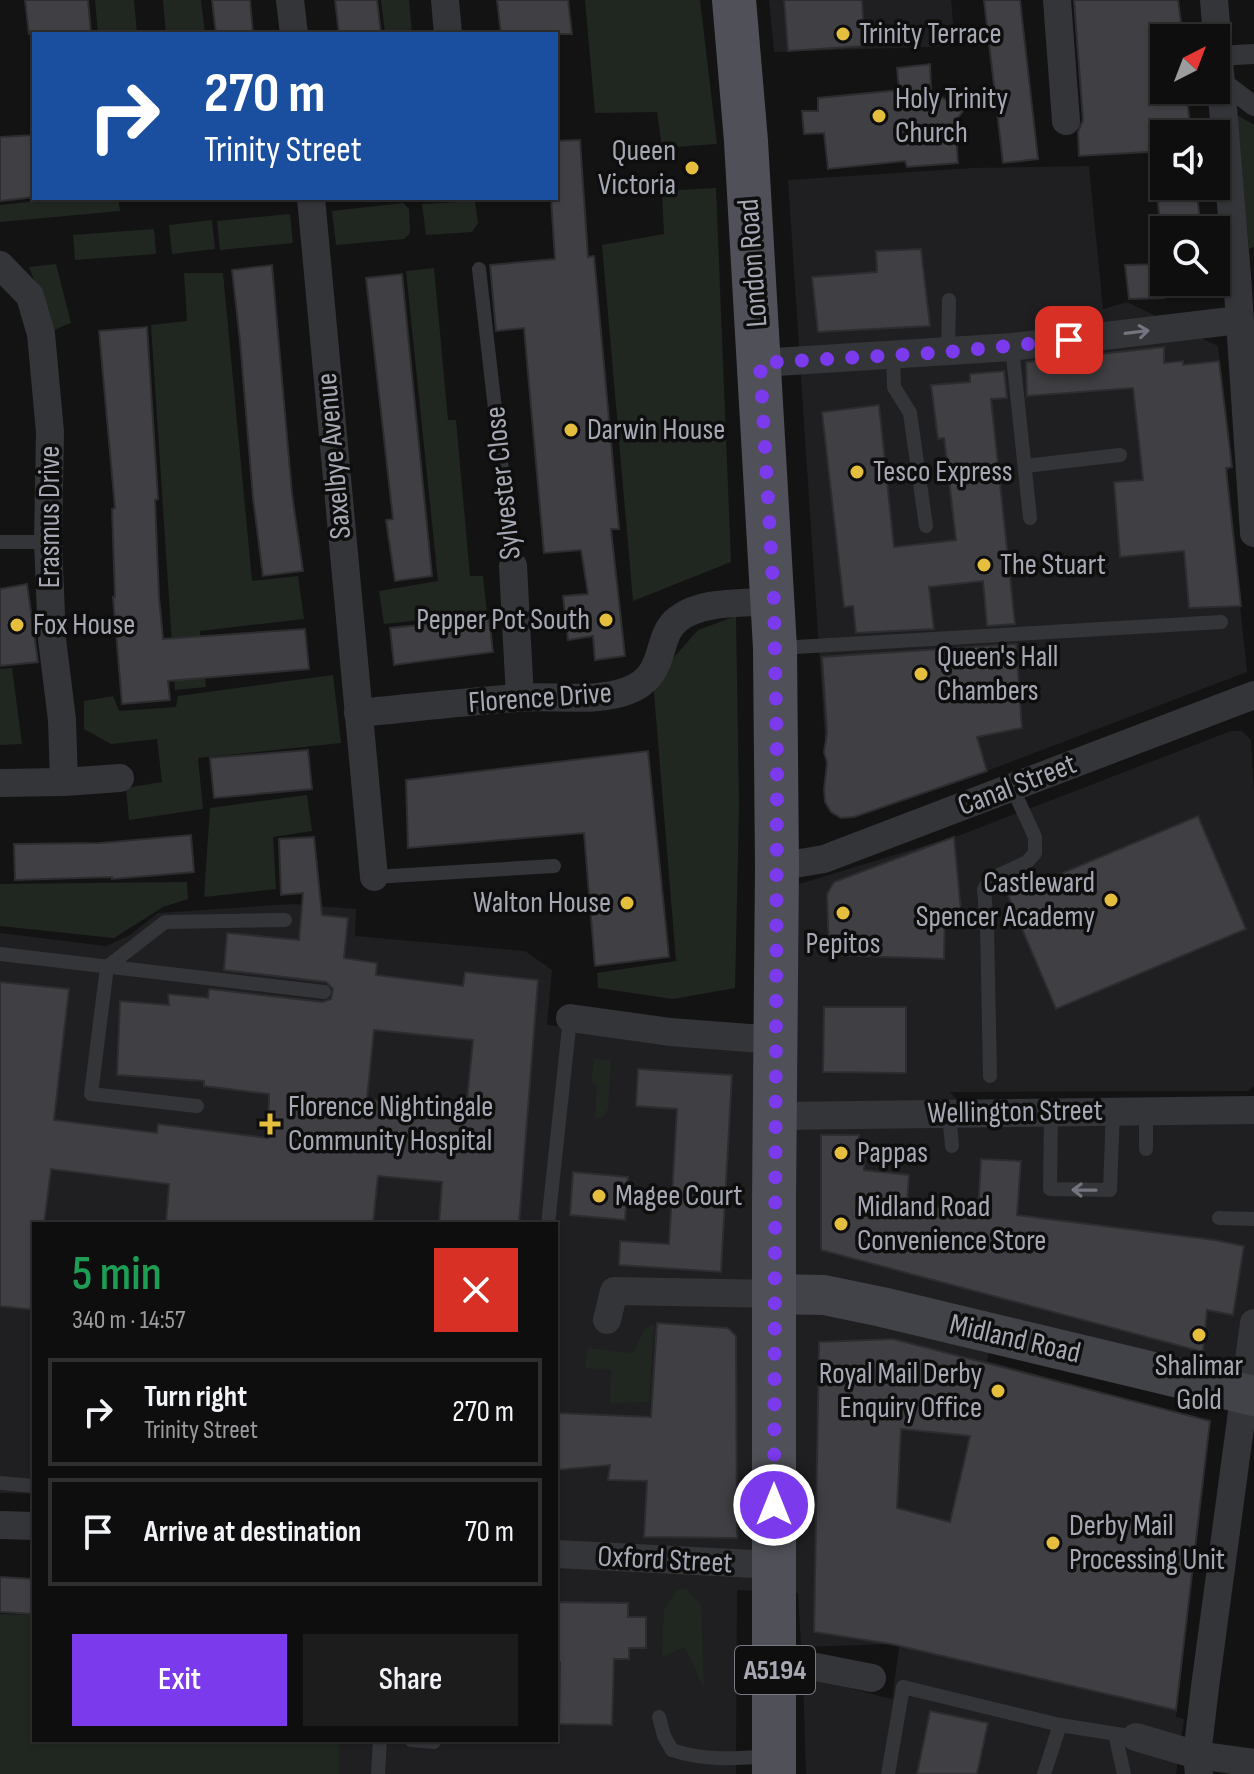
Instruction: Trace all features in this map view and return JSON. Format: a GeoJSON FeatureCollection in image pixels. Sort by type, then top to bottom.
{"type":"FeatureCollection","features":[{"type":"Feature","properties":{"kind":"main road","name":"London Road"},"geometry":{"type":"LineString","coordinates":[[734,0],[746,141],[774,601],[777,867],[774,1765]]}},
{"type":"Feature","properties":{"kind":"main road","name":"Midland Road"},"geometry":{"type":"LineString","coordinates":[[774,1294],[824,1295],[882,1307],[1249,1395]]}},
{"type":"Feature","properties":{"kind":"street"},"geometry":{"type":"LineString","coordinates":[[290,0],[294,32]]}},
{"type":"Feature","properties":{"kind":"street"},"geometry":{"type":"LineString","coordinates":[[445,0],[448,32]]}},
{"type":"Feature","properties":{"kind":"street"},"geometry":{"type":"LineString","coordinates":[[1057,0],[1066,121]]}},
{"type":"Feature","properties":{"kind":"street"},"geometry":{"type":"LineString","coordinates":[[1214,0],[1216,24]]}},
{"type":"Feature","properties":{"kind":"street"},"geometry":{"type":"LineString","coordinates":[[1230,64],[1254,54]]}},
{"type":"Feature","properties":{"kind":"street"},"geometry":{"type":"LineString","coordinates":[[1230,79],[1254,106]]}},
{"type":"Feature","properties":{"kind":"street"},"geometry":{"type":"LineString","coordinates":[[1224,104],[1249,313],[1254,533]]}},
{"type":"Feature","properties":{"kind":"street","name":"Saxelbye Avenue"},"geometry":{"type":"LineString","coordinates":[[311,200],[374,877]]}},
{"type":"Feature","properties":{"kind":"street","name":"Erasmus Drive"},"geometry":{"type":"LineString","coordinates":[[0,265],[30,296],[41,334],[50,432],[48,542],[52,639],[62,720],[64,782]]}},
{"type":"Feature","properties":{"kind":"street"},"geometry":{"type":"LineString","coordinates":[[760,363],[1012,347],[1249,313]]}},
{"type":"Feature","properties":{"kind":"street","name":"Sylvester Close"},"geometry":{"type":"LineString","coordinates":[[513,566],[520,698]]}},
{"type":"Feature","properties":{"kind":"street","name":"Florence Drive"},"geometry":{"type":"LineString","coordinates":[[358,713],[520,698],[593,697],[626,691],[645,682],[657,665],[676,620],[698,608],[774,601]]}},
{"type":"Feature","properties":{"kind":"street","name":"Canal Street"},"geometry":{"type":"LineString","coordinates":[[777,867],[824,859],[1254,695]]}},
{"type":"Feature","properties":{"kind":"street"},"geometry":{"type":"LineString","coordinates":[[0,783],[120,778]]}},
{"type":"Feature","properties":{"kind":"street"},"geometry":{"type":"LineString","coordinates":[[570,1018],[670,1032],[775,1040]]}},
{"type":"Feature","properties":{"kind":"street","name":"Wellington Street"},"geometry":{"type":"LineString","coordinates":[[775,1116],[1254,1110]]}},
{"type":"Feature","properties":{"kind":"street"},"geometry":{"type":"LineString","coordinates":[[607,1320],[614,1291],[774,1294]]}},
{"type":"Feature","properties":{"kind":"street"},"geometry":{"type":"LineString","coordinates":[[1198,1764],[1249,1395],[1254,1323]]}},
{"type":"Feature","properties":{"kind":"street"},"geometry":{"type":"LineString","coordinates":[[0,1525],[32,1526]]}},
{"type":"Feature","properties":{"kind":"street","name":"Oxford Street"},"geometry":{"type":"LineString","coordinates":[[558,1554],[775,1565]]}},
{"type":"Feature","properties":{"kind":"street"},"geometry":{"type":"LineString","coordinates":[[775,1659],[872,1678]]}},
{"type":"Feature","properties":{"kind":"street"},"geometry":{"type":"LineString","coordinates":[[1125,1736],[1198,1764],[1254,1763]]}},
{"type":"Feature","properties":{"kind":"lane","name":"Sylvester Close"},"geometry":{"type":"LineString","coordinates":[[479,269],[513,566]]}},
{"type":"Feature","properties":{"kind":"lane"},"geometry":{"type":"LineString","coordinates":[[948,352],[949,300]]}},
{"type":"Feature","properties":{"kind":"lane"},"geometry":{"type":"LineString","coordinates":[[1012,347],[1030,518]]}},
{"type":"Feature","properties":{"kind":"lane"},"geometry":{"type":"LineString","coordinates":[[893,355],[894,387],[910,413],[926,526]]}},
{"type":"Feature","properties":{"kind":"lane"},"geometry":{"type":"LineString","coordinates":[[1025,466],[1120,455]]}},
{"type":"Feature","properties":{"kind":"lane"},"geometry":{"type":"LineString","coordinates":[[0,542],[48,542]]}},
{"type":"Feature","properties":{"kind":"lane"},"geometry":{"type":"LineString","coordinates":[[775,648],[1221,622]]}},
{"type":"Feature","properties":{"kind":"lane"},"geometry":{"type":"LineString","coordinates":[[990,1076],[984,889],[990,879],[1027,862],[1035,853],[1035,837],[1012,787]]}},
{"type":"Feature","properties":{"kind":"lane"},"geometry":{"type":"LineString","coordinates":[[374,877],[554,866]]}},
{"type":"Feature","properties":{"kind":"lane"},"geometry":{"type":"LineString","coordinates":[[197,1106],[91,1094],[107,967],[165,922],[285,920]]}},
{"type":"Feature","properties":{"kind":"lane"},"geometry":{"type":"LineString","coordinates":[[0,954],[324,992]]}},
{"type":"Feature","properties":{"kind":"lane"},"geometry":{"type":"LineString","coordinates":[[548,1222],[570,1018]]}},
{"type":"Feature","properties":{"kind":"lane"},"geometry":{"type":"LineString","coordinates":[[1051,1114],[1050,1189],[1110,1190],[1113,1110]]}},
{"type":"Feature","properties":{"kind":"lane"},"geometry":{"type":"LineString","coordinates":[[1146,1110],[1146,1149]]}},
{"type":"Feature","properties":{"kind":"lane"},"geometry":{"type":"LineString","coordinates":[[949,1113],[952,1146]]}},
{"type":"Feature","properties":{"kind":"lane"},"geometry":{"type":"LineString","coordinates":[[1219,1218],[1254,1219]]}},
{"type":"Feature","properties":{"kind":"lane"},"geometry":{"type":"LineString","coordinates":[[0,1483],[32,1486]]}},
{"type":"Feature","properties":{"kind":"lane"},"geometry":{"type":"LineString","coordinates":[[888,1774],[903,1687],[1060,1725],[1125,1736],[1124,1774]]}},
{"type":"Feature","properties":{"kind":"lane"},"geometry":{"type":"LineString","coordinates":[[659,1717],[672,1750],[690,1756],[774,1765]]}},
{"type":"Feature","properties":{"kind":"lane"},"geometry":{"type":"LineString","coordinates":[[1044,1774],[1060,1725]]}},
{"type":"Feature","properties":{"kind":"lane"},"geometry":{"type":"LineString","coordinates":[[378,1774],[380,1742]]}},
{"type":"Feature","properties":{"kind":"shaded area"},"geometry":{"type":"Polygon","coordinates":[[[95,0],[134,0],[137,32],[98,32],[95,0]]]}},
{"type":"Feature","properties":{"kind":"shaded area"},"geometry":{"type":"Polygon","coordinates":[[[163,0],[201,0],[205,32],[166,32],[163,0]]]}},
{"type":"Feature","properties":{"kind":"shaded area"},"geometry":{"type":"Polygon","coordinates":[[[381,0],[409,0],[412,32],[385,32],[381,0]]]}},
{"type":"Feature","properties":{"kind":"shaded area"},"geometry":{"type":"Polygon","coordinates":[[[585,0],[700,0],[717,144],[662,148],[657,112],[595,113],[585,0]]]}},
{"type":"Feature","properties":{"kind":"shaded area"},"geometry":{"type":"Polygon","coordinates":[[[769,0],[951,0],[955,46],[774,52],[769,0]]]}},
{"type":"Feature","properties":{"kind":"shaded area"},"geometry":{"type":"Polygon","coordinates":[[[1237,115],[1254,125],[1254,247],[1249,249],[1237,115]]]}},
{"type":"Feature","properties":{"kind":"shaded area"},"geometry":{"type":"Polygon","coordinates":[[[1089,166],[1103,309],[1127,302],[1218,346],[1232,467],[1226,472],[1247,672],[987,771],[978,740],[951,715],[825,740],[788,180],[973,168],[1089,166]]]}},
{"type":"Feature","properties":{"kind":"shaded area"},"geometry":{"type":"Polygon","coordinates":[[[716,188],[731,562],[633,601],[602,245],[664,234],[662,191],[716,188]]]}},
{"type":"Feature","properties":{"kind":"shaded area"},"geometry":{"type":"Polygon","coordinates":[[[48,200],[118,200],[120,211],[0,222],[0,205],[48,200]]]}},
{"type":"Feature","properties":{"kind":"shaded area"},"geometry":{"type":"Polygon","coordinates":[[[475,201],[478,223],[472,232],[426,235],[422,204],[475,201]]]}},
{"type":"Feature","properties":{"kind":"shaded area"},"geometry":{"type":"Polygon","coordinates":[[[403,203],[409,209],[410,233],[404,239],[336,245],[332,211],[403,203]]]}},
{"type":"Feature","properties":{"kind":"shaded area"},"geometry":{"type":"Polygon","coordinates":[[[290,214],[293,243],[220,250],[217,221],[290,214]]]}},
{"type":"Feature","properties":{"kind":"shaded area"},"geometry":{"type":"Polygon","coordinates":[[[212,220],[215,249],[172,254],[169,225],[212,220]]]}},
{"type":"Feature","properties":{"kind":"shaded area"},"geometry":{"type":"Polygon","coordinates":[[[154,229],[156,254],[75,260],[73,235],[154,229]]]}},
{"type":"Feature","properties":{"kind":"shaded area"},"geometry":{"type":"Polygon","coordinates":[[[56,264],[71,323],[54,330],[29,267],[56,264]]]}},
{"type":"Feature","properties":{"kind":"shaded area"},"geometry":{"type":"Polygon","coordinates":[[[434,268],[448,420],[456,420],[470,576],[483,576],[487,613],[384,624],[379,591],[438,581],[406,271],[434,268]]]}},
{"type":"Feature","properties":{"kind":"shaded area"},"geometry":{"type":"Polygon","coordinates":[[[184,273],[223,273],[252,581],[298,576],[304,619],[200,631],[206,687],[175,690],[151,325],[187,321],[184,273]]]}},
{"type":"Feature","properties":{"kind":"shaded area"},"geometry":{"type":"Polygon","coordinates":[[[736,616],[739,806],[735,988],[673,999],[598,988],[597,973],[676,961],[653,681],[698,630],[736,616]]]}},
{"type":"Feature","properties":{"kind":"shaded area"},"geometry":{"type":"Polygon","coordinates":[[[12,668],[22,744],[0,745],[0,669],[12,668]]]}},
{"type":"Feature","properties":{"kind":"shaded area"},"geometry":{"type":"Polygon","coordinates":[[[333,675],[341,743],[198,758],[203,809],[129,820],[126,788],[162,782],[157,739],[111,744],[84,729],[84,701],[113,696],[119,711],[176,707],[178,696],[333,675]]]}},
{"type":"Feature","properties":{"kind":"shaded area"},"geometry":{"type":"Polygon","coordinates":[[[1231,731],[1242,731],[1251,740],[1254,793],[1254,1086],[1248,1091],[950,1092],[975,1118],[1254,1118],[1254,1396],[993,1334],[987,1361],[1210,1421],[1176,1717],[1184,1719],[1176,1774],[806,1774],[803,1676],[892,1699],[915,1531],[891,1644],[801,1647],[798,1593],[737,1590],[736,1774],[339,1774],[339,1742],[558,1742],[558,1222],[32,1222],[32,1494],[0,1493],[0,933],[106,946],[130,935],[158,913],[293,904],[356,909],[355,936],[525,951],[552,970],[547,1025],[794,1056],[796,885],[963,834],[1231,731]]]}},
{"type":"Feature","properties":{"kind":"shaded area"},"geometry":{"type":"Polygon","coordinates":[[[307,795],[312,831],[273,837],[276,889],[204,897],[210,808],[307,795]]]}},
{"type":"Feature","properties":{"kind":"shaded area"},"geometry":{"type":"Polygon","coordinates":[[[187,882],[188,899],[163,907],[114,938],[0,926],[0,884],[187,882]]]}},
{"type":"Feature","properties":{"kind":"shaded area"},"geometry":{"type":"Polygon","coordinates":[[[594,1059],[611,1060],[608,1109],[604,1116],[595,1119],[597,1085],[591,1084],[594,1059]]]}},
{"type":"Feature","properties":{"kind":"shaded area"},"geometry":{"type":"Polygon","coordinates":[[[654,1324],[649,1402],[610,1403],[611,1370],[585,1368],[588,1348],[633,1353],[644,1330],[654,1324]]]}},
{"type":"Feature","properties":{"kind":"shaded area"},"geometry":{"type":"Polygon","coordinates":[[[678,1589],[686,1589],[701,1605],[704,1688],[685,1647],[662,1657],[664,1609],[678,1589]]]}},
{"type":"Feature","properties":{"kind":"shaded area"},"geometry":{"type":"Polygon","coordinates":[[[0,1614],[32,1615],[32,1742],[339,1742],[339,1774],[0,1774],[0,1614]]]}},
{"type":"Feature","properties":{"kind":"building"},"geometry":{"type":"Polygon","coordinates":[[[25,0],[88,0],[91,32],[29,34],[25,0]]]}},
{"type":"Feature","properties":{"kind":"building"},"geometry":{"type":"Polygon","coordinates":[[[212,0],[250,0],[253,32],[216,32],[212,0]]]}},
{"type":"Feature","properties":{"kind":"building"},"geometry":{"type":"Polygon","coordinates":[[[335,0],[377,0],[381,32],[339,32],[335,0]]]}},
{"type":"Feature","properties":{"kind":"building"},"geometry":{"type":"Polygon","coordinates":[[[497,0],[568,0],[572,34],[501,32],[497,0]]]}},
{"type":"Feature","properties":{"kind":"building","name":"Trinity Terrace"},"geometry":{"type":"Polygon","coordinates":[[[784,0],[862,0],[865,46],[788,51],[784,0]]]}},
{"type":"Feature","properties":{"kind":"building"},"geometry":{"type":"Polygon","coordinates":[[[984,0],[1020,0],[1038,159],[1003,163],[984,0]]]}},
{"type":"Feature","properties":{"kind":"building"},"geometry":{"type":"Polygon","coordinates":[[[1074,0],[1178,0],[1181,24],[1150,24],[1150,104],[1188,104],[1189,120],[1150,120],[1150,152],[1079,156],[1078,132],[1083,120],[1074,0]]]}},
{"type":"Feature","properties":{"kind":"building","name":"Holy Trinity Church"},"geometry":{"type":"Polygon","coordinates":[[[930,64],[931,90],[963,111],[955,122],[958,163],[907,167],[905,161],[828,169],[824,133],[804,134],[802,111],[818,111],[818,98],[899,90],[897,68],[930,64]]]}},
{"type":"Feature","properties":{"kind":"building"},"geometry":{"type":"Polygon","coordinates":[[[32,135],[32,197],[0,201],[0,137],[32,135]]]}},
{"type":"Feature","properties":{"kind":"building","name":"Darwin House"},"geometry":{"type":"Polygon","coordinates":[[[580,140],[588,257],[594,256],[619,529],[611,529],[625,656],[595,660],[593,636],[568,640],[563,596],[588,594],[581,550],[544,553],[524,328],[496,331],[490,265],[555,259],[551,200],[558,200],[558,141],[580,140]]]}},
{"type":"Feature","properties":{"kind":"building"},"geometry":{"type":"Polygon","coordinates":[[[1158,200],[1198,200],[1199,216],[1159,216],[1158,200]]]}},
{"type":"Feature","properties":{"kind":"building"},"geometry":{"type":"Polygon","coordinates":[[[921,249],[930,326],[818,332],[812,277],[877,272],[876,251],[921,249]]]}},
{"type":"Feature","properties":{"kind":"building"},"geometry":{"type":"Polygon","coordinates":[[[1150,264],[1150,296],[1164,298],[1129,299],[1125,265],[1150,264]]]}},
{"type":"Feature","properties":{"kind":"building"},"geometry":{"type":"Polygon","coordinates":[[[272,265],[292,494],[303,571],[263,576],[232,270],[272,265]]]}},
{"type":"Feature","properties":{"kind":"building"},"geometry":{"type":"Polygon","coordinates":[[[402,274],[432,576],[395,581],[386,520],[393,519],[366,278],[402,274]]]}},
{"type":"Feature","properties":{"kind":"building"},"geometry":{"type":"Polygon","coordinates":[[[147,327],[163,639],[305,629],[309,669],[168,681],[170,700],[122,704],[113,597],[112,509],[115,508],[99,331],[147,327]]]}},
{"type":"Feature","properties":{"kind":"building"},"geometry":{"type":"Polygon","coordinates":[[[1164,347],[1164,363],[1183,361],[1183,365],[1219,361],[1232,467],[1226,468],[1241,606],[1189,608],[1184,551],[1120,557],[1114,482],[1143,480],[1133,388],[1027,396],[1026,362],[1164,347]]]}},
{"type":"Feature","properties":{"kind":"building"},"geometry":{"type":"Polygon","coordinates":[[[1004,371],[1007,398],[991,399],[1015,624],[987,626],[983,581],[929,587],[934,629],[856,633],[853,606],[844,607],[822,412],[879,405],[894,547],[956,540],[944,438],[938,439],[931,385],[970,382],[970,374],[1004,371]]]}},
{"type":"Feature","properties":{"kind":"building","name":"Fox House"},"geometry":{"type":"Polygon","coordinates":[[[27,584],[38,662],[0,666],[0,589],[27,584]]]}},
{"type":"Feature","properties":{"kind":"building"},"geometry":{"type":"Polygon","coordinates":[[[489,618],[493,652],[394,665],[390,628],[489,618]]]}},
{"type":"Feature","properties":{"kind":"building"},"geometry":{"type":"Polygon","coordinates":[[[1016,644],[1022,728],[977,737],[987,771],[854,817],[841,818],[831,812],[825,802],[824,789],[827,733],[822,657],[1016,644]]]}},
{"type":"Feature","properties":{"kind":"building"},"geometry":{"type":"Polygon","coordinates":[[[308,750],[312,789],[214,798],[210,758],[308,750]]]}},
{"type":"Feature","properties":{"kind":"building","name":"Walton House"},"geometry":{"type":"Polygon","coordinates":[[[648,751],[669,957],[595,966],[584,833],[408,848],[406,780],[648,751]]]}},
{"type":"Feature","properties":{"kind":"building"},"geometry":{"type":"Polygon","coordinates":[[[1198,816],[1246,929],[1056,1009],[1008,896],[1198,816]]]}},
{"type":"Feature","properties":{"kind":"building"},"geometry":{"type":"Polygon","coordinates":[[[191,835],[194,872],[112,879],[15,880],[14,844],[100,843],[191,835]]]}},
{"type":"Feature","properties":{"kind":"building","name":"Florence Nightingale Community Hospital"},"geometry":{"type":"Polygon","coordinates":[[[314,837],[322,915],[348,918],[344,958],[377,963],[376,975],[463,986],[465,972],[538,980],[519,1222],[439,1222],[442,1182],[378,1176],[373,1222],[166,1222],[169,1184],[51,1169],[44,1222],[32,1222],[32,1310],[0,1306],[0,982],[69,989],[54,1120],[157,1133],[158,1124],[268,1138],[269,1094],[204,1086],[204,1081],[117,1075],[120,1001],[169,1005],[168,994],[208,998],[209,989],[323,1002],[331,999],[333,989],[326,982],[224,970],[227,933],[299,940],[303,893],[281,895],[279,839],[314,837]],[[374,1030],[367,1099],[466,1110],[473,1040],[374,1030]]]}},
{"type":"Feature","properties":{"kind":"building"},"geometry":{"type":"Polygon","coordinates":[[[954,837],[961,911],[945,912],[944,959],[829,955],[827,894],[834,882],[954,837]]]}},
{"type":"Feature","properties":{"kind":"building"},"geometry":{"type":"Polygon","coordinates":[[[824,1007],[906,1007],[906,1073],[823,1072],[824,1007]]]}},
{"type":"Feature","properties":{"kind":"building"},"geometry":{"type":"Polygon","coordinates":[[[638,1069],[732,1075],[721,1272],[619,1265],[620,1241],[669,1244],[677,1109],[636,1106],[638,1069]]]}},
{"type":"Feature","properties":{"kind":"building"},"geometry":{"type":"Polygon","coordinates":[[[821,1135],[859,1135],[859,1152],[865,1153],[864,1170],[909,1175],[907,1204],[978,1211],[981,1159],[1021,1161],[1017,1215],[1244,1246],[1233,1315],[1207,1310],[1203,1352],[821,1250],[821,1135]]]}},
{"type":"Feature","properties":{"kind":"building","name":"Magee Court"},"geometry":{"type":"Polygon","coordinates":[[[573,1172],[628,1177],[625,1220],[570,1215],[573,1172]]]}},
{"type":"Feature","properties":{"kind":"building"},"geometry":{"type":"Polygon","coordinates":[[[657,1323],[728,1328],[736,1336],[737,1538],[644,1537],[647,1481],[608,1480],[610,1465],[558,1470],[558,1413],[651,1417],[657,1323]]]}},
{"type":"Feature","properties":{"kind":"building","name":"Derby Mail Processing Unit"},"geometry":{"type":"Polygon","coordinates":[[[893,1339],[1210,1421],[1176,1710],[891,1644],[814,1632],[819,1342],[893,1339]],[[901,1429],[897,1508],[950,1522],[970,1436],[901,1429]]]}},
{"type":"Feature","properties":{"kind":"building"},"geometry":{"type":"Polygon","coordinates":[[[0,1577],[32,1579],[32,1614],[0,1612],[0,1577]]]}},
{"type":"Feature","properties":{"kind":"building"},"geometry":{"type":"Polygon","coordinates":[[[558,1602],[628,1603],[628,1617],[646,1617],[646,1648],[629,1648],[629,1659],[614,1659],[612,1725],[559,1724],[558,1602]]]}},
{"type":"Feature","properties":{"kind":"building"},"geometry":{"type":"Polygon","coordinates":[[[930,1711],[988,1723],[977,1774],[917,1774],[930,1711]]]}},
{"type":"Feature","properties":{"kind":"place","name":"Trinity Terrace"},"geometry":{"type":"Point","coordinates":[843,34]}},
{"type":"Feature","properties":{"kind":"place","name":"Holy Trinity Church"},"geometry":{"type":"Point","coordinates":[879,116]}},
{"type":"Feature","properties":{"kind":"place","name":"Queen Victoria"},"geometry":{"type":"Point","coordinates":[692,168]}},
{"type":"Feature","properties":{"kind":"place","name":"Darwin House"},"geometry":{"type":"Point","coordinates":[571,430]}},
{"type":"Feature","properties":{"kind":"place","name":"Tesco Express"},"geometry":{"type":"Point","coordinates":[857,472]}},
{"type":"Feature","properties":{"kind":"place","name":"The Stuart"},"geometry":{"type":"Point","coordinates":[984,565]}},
{"type":"Feature","properties":{"kind":"place","name":"Pepper Pot South"},"geometry":{"type":"Point","coordinates":[606,620]}},
{"type":"Feature","properties":{"kind":"place","name":"Fox House"},"geometry":{"type":"Point","coordinates":[17,625]}},
{"type":"Feature","properties":{"kind":"place","name":"Queen's Hall Chambers"},"geometry":{"type":"Point","coordinates":[921,674]}},
{"type":"Feature","properties":{"kind":"place","name":"Castleward Spencer Academy"},"geometry":{"type":"Point","coordinates":[1111,900]}},
{"type":"Feature","properties":{"kind":"place","name":"Walton House"},"geometry":{"type":"Point","coordinates":[627,903]}},
{"type":"Feature","properties":{"kind":"place","name":"Pepitos"},"geometry":{"type":"Point","coordinates":[843,913]}},
{"type":"Feature","properties":{"kind":"place","name":"Florence Nightingale Community Hospital"},"geometry":{"type":"Point","coordinates":[270,1124]}},
{"type":"Feature","properties":{"kind":"place","name":"Pappas"},"geometry":{"type":"Point","coordinates":[841,1153]}},
{"type":"Feature","properties":{"kind":"place","name":"Magee Court"},"geometry":{"type":"Point","coordinates":[599,1196]}},
{"type":"Feature","properties":{"kind":"place","name":"Midland Road Convenience Store"},"geometry":{"type":"Point","coordinates":[841,1224]}},
{"type":"Feature","properties":{"kind":"place","name":"Shalimar Gold"},"geometry":{"type":"Point","coordinates":[1199,1335]}},
{"type":"Feature","properties":{"kind":"place","name":"Royal Mail Derby Enquiry Office"},"geometry":{"type":"Point","coordinates":[998,1391]}},
{"type":"Feature","properties":{"kind":"place","name":"Derby Mail Processing Unit"},"geometry":{"type":"Point","coordinates":[1053,1543]}},
{"type":"Feature","properties":{"kind":"route"},"geometry":{"type":"LineString","coordinates":[[774,1505],[777,765],[774,601],[760,363],[948,352],[1069,340]]}}]}
